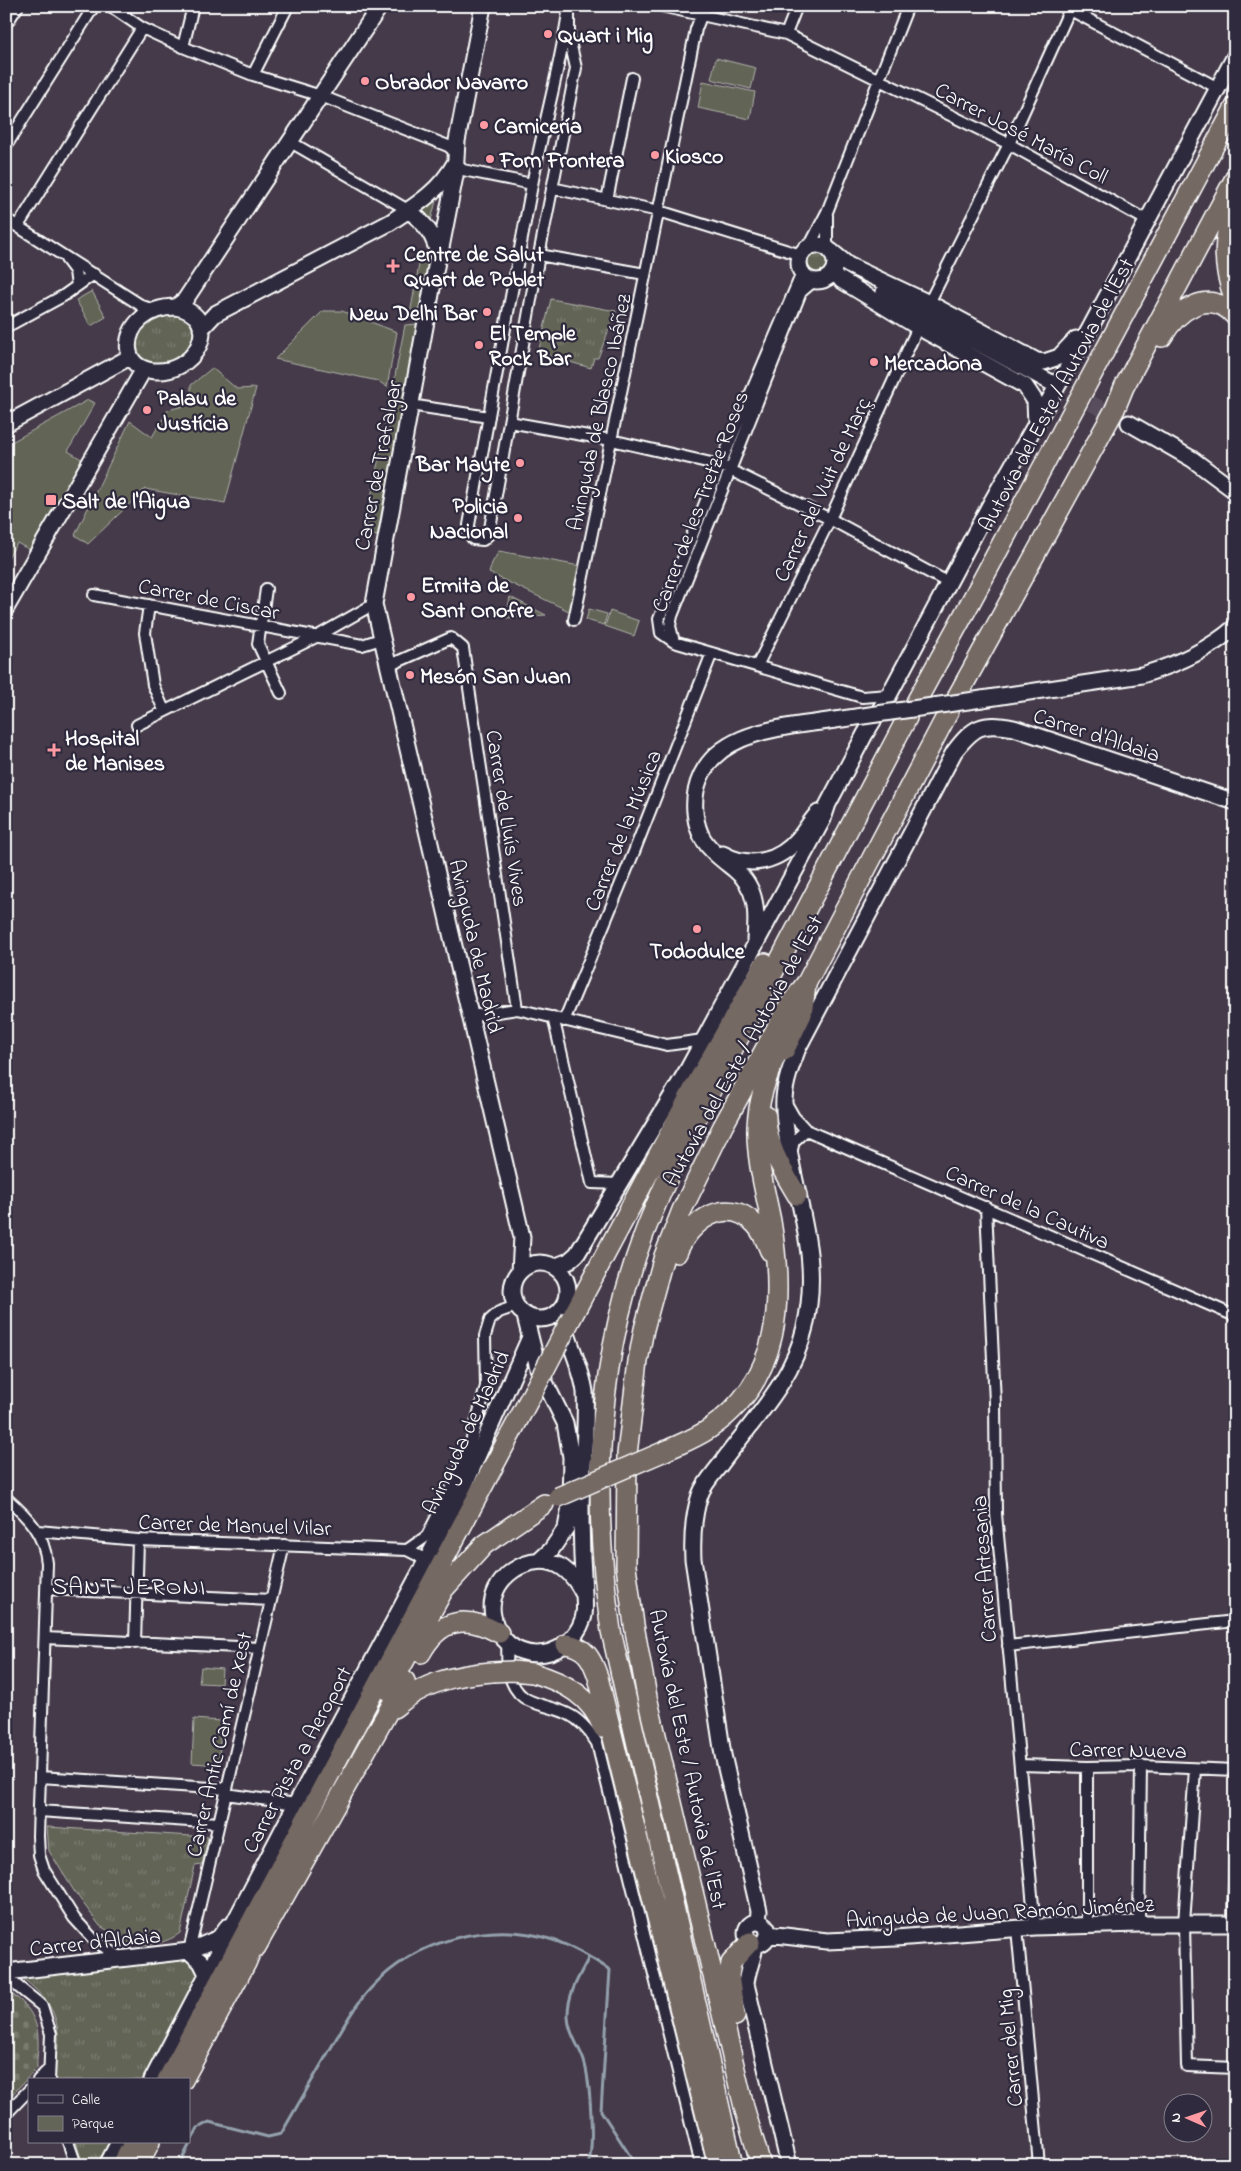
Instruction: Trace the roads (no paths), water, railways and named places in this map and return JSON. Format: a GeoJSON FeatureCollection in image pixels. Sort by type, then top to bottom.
{"type":"FeatureCollection","features":[{"type":"Feature","properties":{"kind":"highway","name":"Autovía del Este / Autovia de l'Est"},"geometry":{"type":"LineString","coordinates":[[733,2165],[611,1631],[600,1532],[601,1438],[607,1380],[616,1331],[628,1282],[644,1235],[683,1144],[798,929],[818,883],[1235,107]]}},
{"type":"Feature","properties":{"kind":"highway"},"geometry":{"type":"LineString","coordinates":[[958,695],[1115,409],[1124,387],[1235,178]]}},
{"type":"Feature","properties":{"kind":"highway"},"geometry":{"type":"LineString","coordinates":[[1235,202],[1225,239],[1224,259],[1227,277],[1235,300]]}},
{"type":"Feature","properties":{"kind":"highway"},"geometry":{"type":"LineString","coordinates":[[1115,409],[1132,391],[1167,328],[1188,307],[1209,302],[1221,306],[1235,316]]}},
{"type":"Feature","properties":{"kind":"highway","name":"Autovía del Este / Autovia de l'Est"},"geometry":{"type":"LineString","coordinates":[[760,2162],[744,2107],[647,1697],[634,1625],[626,1566],[626,1483],[630,1418],[644,1329],[664,1256],[700,1170],[788,1006],[807,982],[949,711]]}},
{"type":"Feature","properties":{"kind":"highway"},"geometry":{"type":"LineString","coordinates":[[168,2078],[533,1392],[567,1313],[791,917],[801,900],[818,883]]}},
{"type":"Feature","properties":{"kind":"highway"},"geometry":{"type":"LineString","coordinates":[[797,1196],[778,1158],[766,1120],[767,1104],[773,1078],[802,1014],[807,982]]}},
{"type":"Feature","properties":{"kind":"highway"},"geometry":{"type":"LineString","coordinates":[[382,1678],[392,1665],[436,1586],[463,1552],[503,1522],[523,1511],[551,1501],[665,1451],[709,1429],[734,1408],[754,1383],[769,1352],[775,1331],[778,1291],[775,1246],[758,1144],[757,1127],[766,1085],[776,1054],[797,1011],[803,1006]]}},
{"type":"Feature","properties":{"kind":"highway"},"geometry":{"type":"LineString","coordinates":[[658,1283],[673,1264],[688,1232],[708,1215],[722,1212],[736,1213],[756,1224],[775,1261]]}},
{"type":"Feature","properties":{"kind":"highway"},"geometry":{"type":"LineString","coordinates":[[184,2078],[246,1963],[253,1942],[385,1707],[444,1589],[484,1544],[551,1501]]}},
{"type":"Feature","properties":{"kind":"highway"},"geometry":{"type":"LineString","coordinates":[[385,1707],[428,1640],[436,1631],[454,1623],[466,1622],[479,1624],[503,1638]]}},
{"type":"Feature","properties":{"kind":"highway"},"geometry":{"type":"LineString","coordinates":[[566,1644],[583,1650],[593,1663],[718,2165]]}},
{"type":"Feature","properties":{"kind":"highway"},"geometry":{"type":"LineString","coordinates":[[385,1707],[444,1679],[492,1672],[533,1673],[567,1685],[594,1708],[600,1718],[632,1819]]}},
{"type":"Feature","properties":{"kind":"highway"},"geometry":{"type":"LineString","coordinates":[[752,1943],[731,1963],[729,1976],[731,2000],[754,2104],[760,2162]]}},
{"type":"Feature","properties":{"kind":"highway"},"geometry":{"type":"LineString","coordinates":[[122,2165],[133,2144]]}},
{"type":"Feature","properties":{"kind":"highway"},"geometry":{"type":"LineString","coordinates":[[138,2165],[149,2144]]}},
{"type":"Feature","properties":{"kind":"street"},"geometry":{"type":"LineString","coordinates":[[6,24],[18,6]]}},
{"type":"Feature","properties":{"kind":"street"},"geometry":{"type":"LineString","coordinates":[[6,146],[94,6]]}},
{"type":"Feature","properties":{"kind":"street"},"geometry":{"type":"LineString","coordinates":[[110,6],[142,28],[183,47],[253,75],[321,96],[448,146],[462,170],[532,184]]}},
{"type":"Feature","properties":{"kind":"street"},"geometry":{"type":"LineString","coordinates":[[183,47],[193,6]]}},
{"type":"Feature","properties":{"kind":"street"},"geometry":{"type":"LineString","coordinates":[[253,75],[288,6]]}},
{"type":"Feature","properties":{"kind":"street"},"geometry":{"type":"LineString","coordinates":[[176,306],[192,312],[199,322],[201,329],[198,348],[186,362],[178,366],[158,371],[144,369],[130,357],[128,344],[138,320],[154,310],[176,306],[185,300],[380,6]]}},
{"type":"Feature","properties":{"kind":"street","name":"Carrer de Trafalgar"},"geometry":{"type":"LineString","coordinates":[[435,273],[446,227],[455,176],[455,158],[483,6]]}},
{"type":"Feature","properties":{"kind":"street"},"geometry":{"type":"LineString","coordinates":[[569,6],[569,37],[576,68],[539,255],[489,534],[483,540],[473,539],[469,533],[469,525],[532,184],[557,65],[564,43],[569,6]]}},
{"type":"Feature","properties":{"kind":"street","name":"Carrer José María Coll"},"geometry":{"type":"LineString","coordinates":[[662,6],[704,10],[786,34],[1008,144],[1146,220]]}},
{"type":"Feature","properties":{"kind":"street"},"geometry":{"type":"LineString","coordinates":[[786,34],[797,6]]}},
{"type":"Feature","properties":{"kind":"street"},"geometry":{"type":"LineString","coordinates":[[877,288],[841,280],[814,278],[800,262],[827,212],[908,6]]}},
{"type":"Feature","properties":{"kind":"street"},"geometry":{"type":"LineString","coordinates":[[929,303],[1008,144],[1067,8],[1218,88]]}},
{"type":"Feature","properties":{"kind":"street","name":"Avinguda de Blasco Ibáñez"},"geometry":{"type":"LineString","coordinates":[[574,620],[696,29],[704,10]]}},
{"type":"Feature","properties":{"kind":"street"},"geometry":{"type":"LineString","coordinates":[[18,226],[142,28]]}},
{"type":"Feature","properties":{"kind":"street"},"geometry":{"type":"LineString","coordinates":[[567,1313],[543,1318],[521,1311],[512,1288],[514,1280],[520,1271],[529,1266],[569,1261],[577,1254],[688,1069],[823,819],[828,804],[865,734],[889,694],[991,503],[1088,332],[1235,56]]}},
{"type":"Feature","properties":{"kind":"street"},"geometry":{"type":"LineString","coordinates":[[607,200],[632,78]]}},
{"type":"Feature","properties":{"kind":"street"},"geometry":{"type":"LineString","coordinates":[[292,139],[294,144],[408,210]]}},
{"type":"Feature","properties":{"kind":"street"},"geometry":{"type":"LineString","coordinates":[[201,329],[215,314],[389,223],[437,189],[455,158]]}},
{"type":"Feature","properties":{"kind":"street"},"geometry":{"type":"LineString","coordinates":[[552,188],[659,211],[805,251],[816,245],[829,249],[877,288],[1050,382]]}},
{"type":"Feature","properties":{"kind":"street","name":"Carrer de Trafalgar"},"geometry":{"type":"LineString","coordinates":[[388,666],[374,604],[438,256],[431,234],[420,218],[408,210]]}},
{"type":"Feature","properties":{"kind":"street"},"geometry":{"type":"LineString","coordinates":[[814,278],[829,276],[835,267],[835,261],[829,249],[827,212]]}},
{"type":"Feature","properties":{"kind":"street"},"geometry":{"type":"LineString","coordinates":[[6,219],[142,306],[154,310]]}},
{"type":"Feature","properties":{"kind":"street"},"geometry":{"type":"LineString","coordinates":[[389,223],[408,220],[424,226]]}},
{"type":"Feature","properties":{"kind":"street"},"geometry":{"type":"LineString","coordinates":[[62,255],[75,272],[77,286]]}},
{"type":"Feature","properties":{"kind":"street"},"geometry":{"type":"LineString","coordinates":[[539,255],[645,274]]}},
{"type":"Feature","properties":{"kind":"street"},"geometry":{"type":"LineString","coordinates":[[848,265],[929,303],[1037,361],[1044,362],[1060,357],[1067,351],[1072,341],[1088,332]]}},
{"type":"Feature","properties":{"kind":"street"},"geometry":{"type":"LineString","coordinates":[[6,327],[63,296],[94,274]]}},
{"type":"Feature","properties":{"kind":"street","name":"Carrer de les Tretze Roses"},"geometry":{"type":"LineString","coordinates":[[674,642],[661,633],[659,619],[720,465],[814,278]]}},
{"type":"Feature","properties":{"kind":"street","name":"Carrer de les Tretze Roses"},"geometry":{"type":"LineString","coordinates":[[674,642],[670,626],[672,616],[801,292],[814,278]]}},
{"type":"Feature","properties":{"kind":"street"},"geometry":{"type":"LineString","coordinates":[[841,280],[918,328],[1025,386],[1035,401],[1036,424]]}},
{"type":"Feature","properties":{"kind":"street","name":"Carrer del Vuit de Març"},"geometry":{"type":"LineString","coordinates":[[757,666],[830,519],[918,328]]}},
{"type":"Feature","properties":{"kind":"street"},"geometry":{"type":"LineString","coordinates":[[6,424],[130,357]]}},
{"type":"Feature","properties":{"kind":"street"},"geometry":{"type":"LineString","coordinates":[[6,608],[144,369]]}},
{"type":"Feature","properties":{"kind":"street"},"geometry":{"type":"LineString","coordinates":[[410,405],[489,417]]}},
{"type":"Feature","properties":{"kind":"street"},"geometry":{"type":"LineString","coordinates":[[509,422],[611,440],[720,465],[830,519],[949,583]]}},
{"type":"Feature","properties":{"kind":"street"},"geometry":{"type":"LineString","coordinates":[[1129,423],[1192,459],[1235,491]]}},
{"type":"Feature","properties":{"kind":"street"},"geometry":{"type":"LineString","coordinates":[[266,589],[258,644],[281,692]]}},
{"type":"Feature","properties":{"kind":"street","name":"Carrer de Ciscar"},"geometry":{"type":"LineString","coordinates":[[94,595],[316,637],[362,644],[381,639]]}},
{"type":"Feature","properties":{"kind":"street"},"geometry":{"type":"LineString","coordinates":[[137,725],[164,710],[316,637],[374,604]]}},
{"type":"Feature","properties":{"kind":"street"},"geometry":{"type":"LineString","coordinates":[[149,605],[145,633],[153,685],[164,710]]}},
{"type":"Feature","properties":{"kind":"street"},"geometry":{"type":"LineString","coordinates":[[755,944],[756,919],[752,891],[742,876],[710,848],[698,827],[695,813],[695,798],[698,784],[713,758],[735,741],[754,734],[835,720],[1142,675],[1167,667],[1191,656],[1233,629]]}},
{"type":"Feature","properties":{"kind":"street","name":"Carrer de Lluís Vives"},"geometry":{"type":"LineString","coordinates":[[388,666],[451,638],[463,648],[518,1009]]}},
{"type":"Feature","properties":{"kind":"street"},"geometry":{"type":"LineString","coordinates":[[674,642],[862,697],[889,694]]}},
{"type":"Feature","properties":{"kind":"street","name":"Carrer de la Música"},"geometry":{"type":"LineString","coordinates":[[564,1021],[634,852],[712,653]]}},
{"type":"Feature","properties":{"kind":"street","name":"Avinguda de Madrid"},"geometry":{"type":"LineString","coordinates":[[388,666],[472,1016],[522,1237],[520,1271]]}},
{"type":"Feature","properties":{"kind":"street"},"geometry":{"type":"LineString","coordinates":[[862,697],[870,707],[865,734]]}},
{"type":"Feature","properties":{"kind":"street","name":"Carrer d'Aldaia"},"geometry":{"type":"LineString","coordinates":[[763,1928],[723,1755],[693,1559],[692,1536],[700,1493],[767,1406],[788,1372],[798,1350],[810,1300],[812,1266],[807,1232],[797,1196],[784,1120],[784,1098],[789,1074],[798,1048],[954,752],[979,727],[992,724],[1014,728],[1235,802]]}},
{"type":"Feature","properties":{"kind":"street"},"geometry":{"type":"LineString","coordinates":[[710,848],[731,859],[746,862],[760,862],[774,858],[786,852],[800,838],[815,816],[828,804]]}},
{"type":"Feature","properties":{"kind":"street"},"geometry":{"type":"LineString","coordinates":[[472,1016],[518,1009],[667,1045],[703,1040]]}},
{"type":"Feature","properties":{"kind":"street"},"geometry":{"type":"LineString","coordinates":[[553,1018],[592,1183],[620,1184]]}},
{"type":"Feature","properties":{"kind":"street"},"geometry":{"type":"LineString","coordinates":[[784,1098],[794,1117],[806,1130],[794,1141],[790,1157]]}},
{"type":"Feature","properties":{"kind":"street","name":"Carrer de la Cautiva"},"geometry":{"type":"LineString","coordinates":[[806,1130],[1235,1316]]}},
{"type":"Feature","properties":{"kind":"street","name":"Carrer Artesania"},"geometry":{"type":"LineString","coordinates":[[986,1207],[995,1403],[996,1514],[1035,1927]]}},
{"type":"Feature","properties":{"kind":"street","name":"Avinguda de Madrid"},"geometry":{"type":"LineString","coordinates":[[522,1237],[546,1265]]}},
{"type":"Feature","properties":{"kind":"street"},"geometry":{"type":"LineString","coordinates":[[503,1638],[517,1650],[530,1654],[549,1653],[566,1644],[578,1630],[585,1610],[581,1505],[585,1392],[583,1374],[564,1323],[567,1313],[568,1285],[561,1272],[546,1265]]}},
{"type":"Feature","properties":{"kind":"street","name":"Avinguda de Madrid"},"geometry":{"type":"LineString","coordinates":[[407,1550],[427,1536],[458,1475],[471,1442],[486,1386],[485,1336],[490,1320],[499,1312],[521,1311],[530,1338],[455,1507],[426,1563]]}},
{"type":"Feature","properties":{"kind":"street"},"geometry":{"type":"LineString","coordinates":[[530,1338],[538,1368],[564,1423],[569,1438],[572,1472],[570,1507],[566,1528],[551,1550],[539,1561],[513,1570],[504,1577],[498,1586],[493,1601],[492,1614],[503,1638],[512,1681],[519,1694],[536,1705],[568,1714],[589,1729],[598,1743],[701,2165]]}},
{"type":"Feature","properties":{"kind":"street"},"geometry":{"type":"LineString","coordinates":[[6,1498],[20,1510],[38,1531],[45,1547],[47,1563],[39,1855],[44,1870],[79,1924],[95,1941],[124,1959]]}},
{"type":"Feature","properties":{"kind":"street","name":"Carrer de Manuel Vilar"},"geometry":{"type":"LineString","coordinates":[[38,1531],[138,1540],[407,1550]]}},
{"type":"Feature","properties":{"kind":"street"},"geometry":{"type":"LineString","coordinates":[[135,1643],[138,1540]]}},
{"type":"Feature","properties":{"kind":"street","name":"Carrer Antic Camí de Xest"},"geometry":{"type":"LineString","coordinates":[[189,1951],[284,1545]]}},
{"type":"Feature","properties":{"kind":"street"},"geometry":{"type":"LineString","coordinates":[[407,1550],[419,1556],[426,1563]]}},
{"type":"Feature","properties":{"kind":"street"},"geometry":{"type":"LineString","coordinates":[[539,1561],[554,1563],[564,1568],[578,1584],[584,1595]]}},
{"type":"Feature","properties":{"kind":"street","name":"Carrer Pista a Aeroport"},"geometry":{"type":"LineString","coordinates":[[153,2078],[208,1976],[240,1910],[296,1804],[426,1563]]}},
{"type":"Feature","properties":{"kind":"street"},"geometry":{"type":"LineString","coordinates":[[46,1589],[271,1600]]}},
{"type":"Feature","properties":{"kind":"street"},"geometry":{"type":"LineString","coordinates":[[1008,1646],[1235,1621]]}},
{"type":"Feature","properties":{"kind":"street"},"geometry":{"type":"LineString","coordinates":[[45,1638],[260,1648]]}},
{"type":"Feature","properties":{"kind":"street"},"geometry":{"type":"LineString","coordinates":[[512,1681],[517,1667],[530,1654]]}},
{"type":"Feature","properties":{"kind":"street","name":"Carrer Nueva"},"geometry":{"type":"LineString","coordinates":[[1020,1764],[1235,1770]]}},
{"type":"Feature","properties":{"kind":"street"},"geometry":{"type":"LineString","coordinates":[[1139,1924],[1142,1766]]}},
{"type":"Feature","properties":{"kind":"street"},"geometry":{"type":"LineString","coordinates":[[1087,1767],[1087,1925]]}},
{"type":"Feature","properties":{"kind":"street"},"geometry":{"type":"LineString","coordinates":[[1195,1769],[1184,1923],[1187,2066],[1235,2068]]}},
{"type":"Feature","properties":{"kind":"street"},"geometry":{"type":"LineString","coordinates":[[40,1777],[226,1792],[296,1804]]}},
{"type":"Feature","properties":{"kind":"street"},"geometry":{"type":"LineString","coordinates":[[39,1811],[219,1823]]}},
{"type":"Feature","properties":{"kind":"street"},"geometry":{"type":"LineString","coordinates":[[1234,1924],[1235,1838]]}},
{"type":"Feature","properties":{"kind":"street","name":"Carrer d’Aldaia"},"geometry":{"type":"LineString","coordinates":[[6,1972],[189,1951],[219,1938],[240,1910]]}},
{"type":"Feature","properties":{"kind":"street"},"geometry":{"type":"LineString","coordinates":[[752,1943],[766,1941],[763,1928],[753,1923],[747,1927],[746,1934],[752,1943],[754,1957],[747,1974],[746,1984],[789,2165]]}},
{"type":"Feature","properties":{"kind":"street","name":"Avinguda de Juan Ramón Jiménez"},"geometry":{"type":"LineString","coordinates":[[763,1928],[827,1940],[896,1938],[1035,1927],[1184,1923],[1234,1924]]}},
{"type":"Feature","properties":{"kind":"street","name":"Carrer del Mig"},"geometry":{"type":"LineString","coordinates":[[1017,1928],[1039,2165]]}},
{"type":"Feature","properties":{"kind":"street","name":"Carrer d’Aldaia"},"geometry":{"type":"LineString","coordinates":[[189,1951],[201,1962],[208,1976]]}},
{"type":"Feature","properties":{"kind":"street"},"geometry":{"type":"LineString","coordinates":[[6,1977],[42,2006],[51,2034],[49,2078]]}},
{"type":"Feature","properties":{"kind":"street"},"geometry":{"type":"LineString","coordinates":[[40,2078],[48,2069]]}},
{"type":"Feature","properties":{"kind":"street"},"geometry":{"type":"LineString","coordinates":[[6,2114],[24,2100]]}},
{"type":"Feature","properties":{"kind":"street"},"geometry":{"type":"LineString","coordinates":[[69,2144],[76,2165]]}},
{"type":"Feature","properties":{"kind":"street"},"geometry":{"type":"LineString","coordinates":[[107,2165],[118,2144]]}},
{"type":"Feature","properties":{"kind":"waterway"},"geometry":{"type":"LineString","coordinates":[[190,2144],[198,2128],[209,2122],[268,2137],[281,2134],[354,2010],[371,1988],[389,1971],[409,1957],[455,1938],[480,1933],[505,1932],[529,1934],[553,1940],[583,1953],[610,1970],[601,2111],[636,2165]]}},
{"type":"Feature","properties":{"kind":"waterway"},"geometry":{"type":"LineString","coordinates":[[588,2165],[591,2143],[588,2083],[584,2061],[571,2032],[568,2014],[572,1991],[589,1957]]}},
{"type":"Feature","properties":{"kind":"waterway"},"geometry":{"type":"LineString","coordinates":[[179,2165],[190,2144]]}},
{"type":"Feature","properties":{"kind":"tunnel"},"geometry":{"type":"LineString","coordinates":[[1050,382],[1129,423]]}},
{"type":"Feature","properties":{"kind":"place","name":"Quart i Mig"},"geometry":{"type":"Point","coordinates":[548,34]}},
{"type":"Feature","properties":{"kind":"place","name":"Obrador Navarro"},"geometry":{"type":"Point","coordinates":[365,81]}},
{"type":"Feature","properties":{"kind":"place","name":"Carnicería"},"geometry":{"type":"Point","coordinates":[484,125]}},
{"type":"Feature","properties":{"kind":"place","name":"Kiosco"},"geometry":{"type":"Point","coordinates":[655,155]}},
{"type":"Feature","properties":{"kind":"place","name":"Forn Frontera"},"geometry":{"type":"Point","coordinates":[490,159]}},
{"type":"Feature","properties":{"kind":"place","name":"Centre de Salut Quart de Poblet"},"geometry":{"type":"Point","coordinates":[393,266]}},
{"type":"Feature","properties":{"kind":"place","name":"New Delhi Bar"},"geometry":{"type":"Point","coordinates":[487,312]}},
{"type":"Feature","properties":{"kind":"place","name":"El Temple Rock Bar"},"geometry":{"type":"Point","coordinates":[479,345]}},
{"type":"Feature","properties":{"kind":"place","name":"Mercadona"},"geometry":{"type":"Point","coordinates":[874,362]}},
{"type":"Feature","properties":{"kind":"place","name":"Palau de Justícia"},"geometry":{"type":"Point","coordinates":[147,410]}},
{"type":"Feature","properties":{"kind":"place","name":"Bar Mayte"},"geometry":{"type":"Point","coordinates":[520,463]}},
{"type":"Feature","properties":{"kind":"place","name":"Salt de l'Aigua"},"geometry":{"type":"Point","coordinates":[51,500]}},
{"type":"Feature","properties":{"kind":"place","name":"Policia Nacional"},"geometry":{"type":"Point","coordinates":[518,518]}},
{"type":"Feature","properties":{"kind":"place","name":"Ermita de Sant Onofre"},"geometry":{"type":"Point","coordinates":[411,597]}},
{"type":"Feature","properties":{"kind":"place","name":"Mesón San Juan"},"geometry":{"type":"Point","coordinates":[410,675]}},
{"type":"Feature","properties":{"kind":"place","name":"Hospital de Manises"},"geometry":{"type":"Point","coordinates":[54,750]}},
{"type":"Feature","properties":{"kind":"place","name":"Tododulce"},"geometry":{"type":"Point","coordinates":[697,929]}},
{"type":"Feature","properties":{"kind":"district","name":"SANT JERONI"},"geometry":{"type":"Point","coordinates":[129,1586]}}]}
